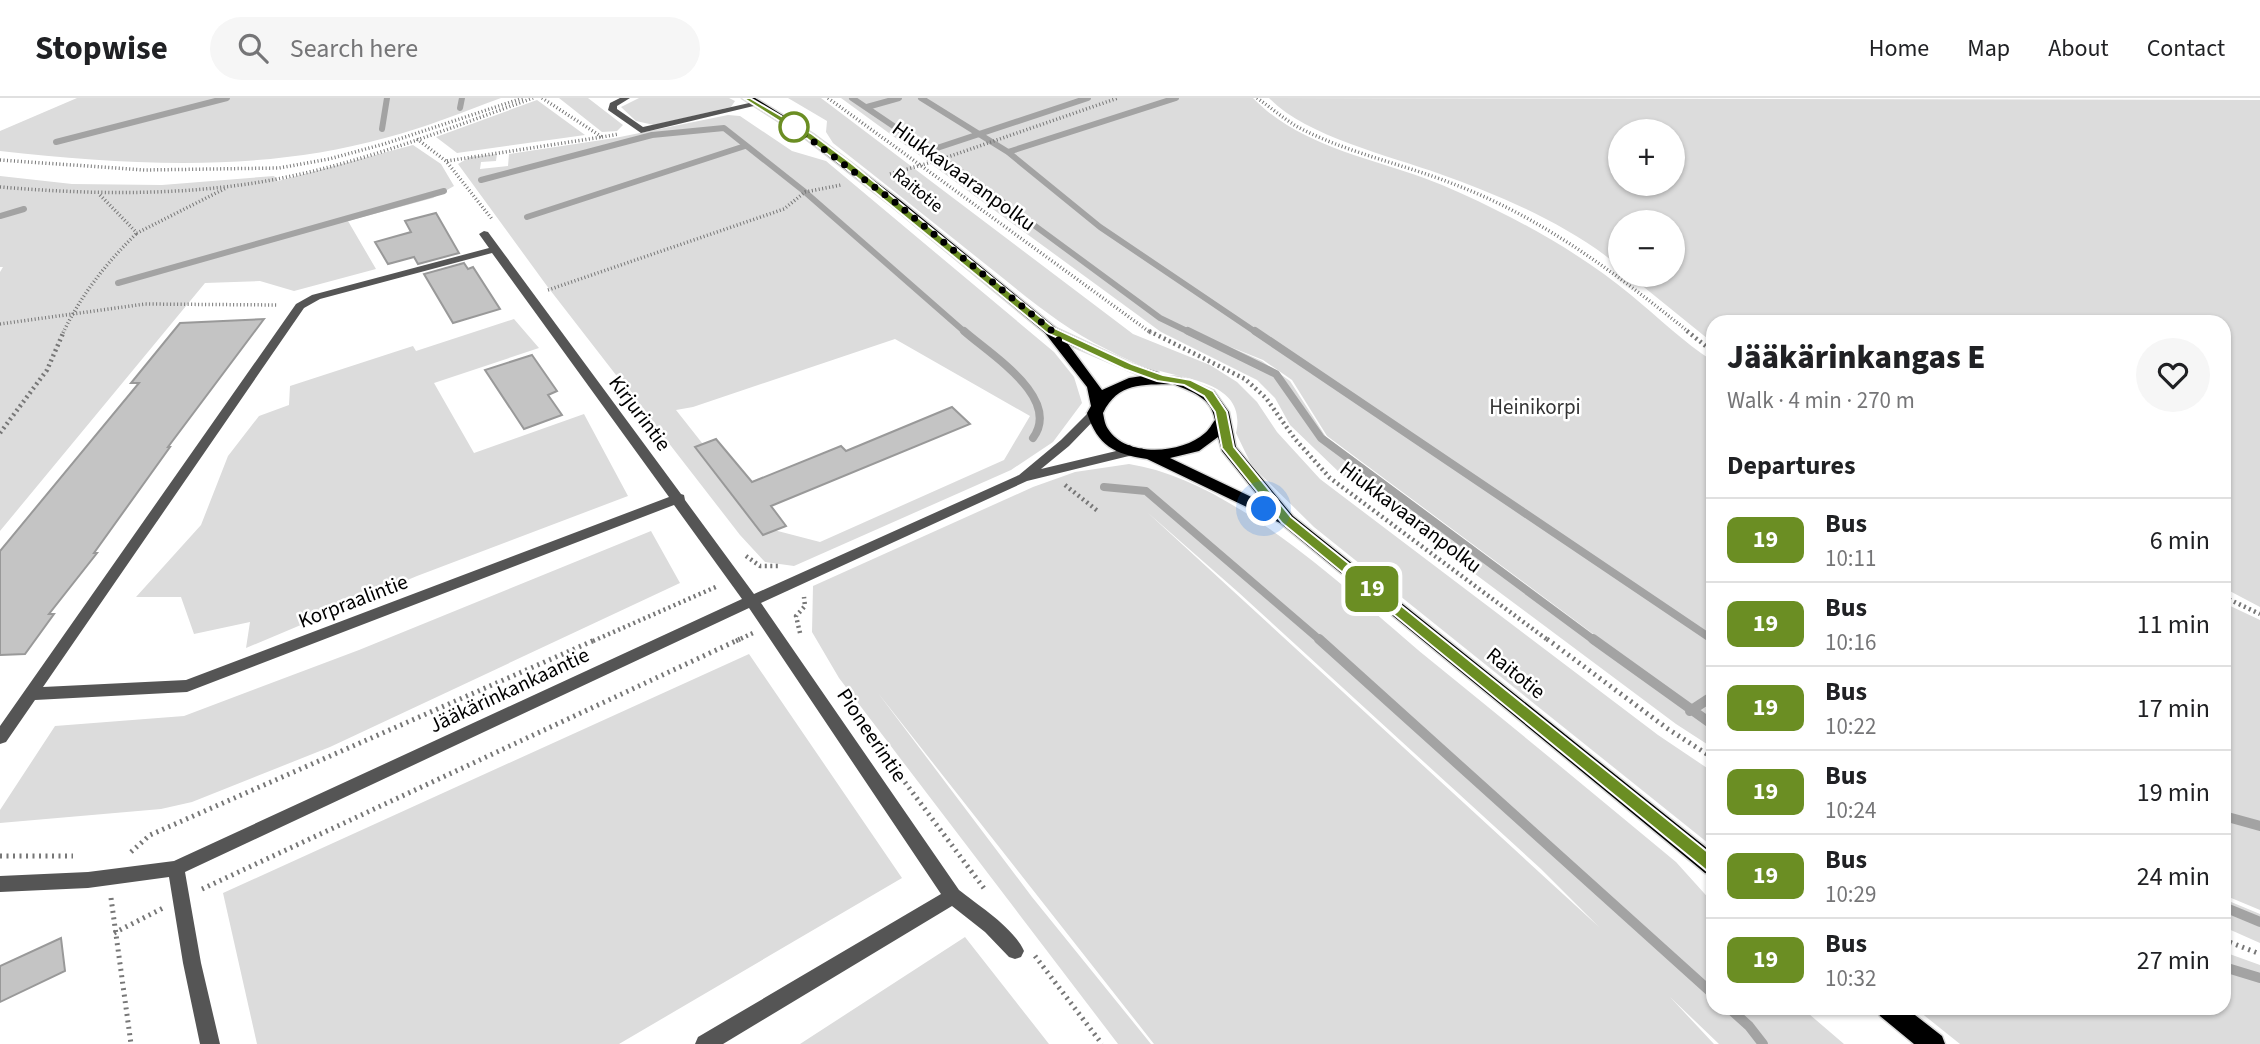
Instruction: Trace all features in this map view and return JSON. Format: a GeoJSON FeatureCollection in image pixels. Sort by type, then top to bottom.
{"type":"FeatureCollection","features":[{"type":"Feature","properties":{"kind":"main road","name":"Raitotie"},"geometry":{"type":"LineString","coordinates":[[752,101],[809,136],[896,203],[1051,330],[1094,387],[1100,430],[1107,438],[1287,520]]}},
{"type":"Feature","properties":{"kind":"main road","name":"Raitotie"},"geometry":{"type":"LineString","coordinates":[[1051,330],[1128,367],[1187,383],[1209,394],[1217,402],[1228,448],[1287,520],[1706,860]]}},
{"type":"Feature","properties":{"kind":"main road","name":"Raitotie"},"geometry":{"type":"LineString","coordinates":[[1096,409],[1103,397],[1122,385],[1161,378]]}},
{"type":"Feature","properties":{"kind":"main road"},"geometry":{"type":"LineString","coordinates":[[1141,453],[1182,452],[1197,447],[1209,440],[1222,422]]}},
{"type":"Feature","properties":{"kind":"main road"},"geometry":{"type":"LineString","coordinates":[[1897,1015],[1933,1044]]}},
{"type":"Feature","properties":{"kind":"street"},"geometry":{"type":"LineString","coordinates":[[626,98],[613,105],[612,110],[641,131],[752,101]]}},
{"type":"Feature","properties":{"kind":"street","name":"Kirjurintie"},"geometry":{"type":"LineString","coordinates":[[484,234],[680,498],[752,601]]}},
{"type":"Feature","properties":{"kind":"street"},"geometry":{"type":"LineString","coordinates":[[0,738],[300,306],[316,297],[495,248]]}},
{"type":"Feature","properties":{"kind":"street","name":"Jääkärinkankaantie"},"geometry":{"type":"LineString","coordinates":[[1023,478],[1065,443],[1096,409]]}},
{"type":"Feature","properties":{"kind":"street","name":"Jääkärinkankaantie"},"geometry":{"type":"LineString","coordinates":[[0,884],[58,884],[116,879],[176,868],[1023,478],[1141,453]]}},
{"type":"Feature","properties":{"kind":"street","name":"Korpraalintie"},"geometry":{"type":"LineString","coordinates":[[31,694],[187,687],[680,498]]}},
{"type":"Feature","properties":{"kind":"street","name":"Pioneerintie"},"geometry":{"type":"LineString","coordinates":[[752,601],[953,896],[991,926],[1015,951]]}},
{"type":"Feature","properties":{"kind":"street"},"geometry":{"type":"LineString","coordinates":[[176,868],[180,900],[210,1044]]}},
{"type":"Feature","properties":{"kind":"street"},"geometry":{"type":"LineString","coordinates":[[705,1044],[953,896]]}},
{"type":"Feature","properties":{"kind":"path"},"geometry":{"type":"LineString","coordinates":[[0,160],[145,170],[253,170],[329,159],[413,135],[523,98]]}},
{"type":"Feature","properties":{"kind":"path"},"geometry":{"type":"LineString","coordinates":[[0,187],[100,194],[228,187],[303,173],[418,138],[533,98]]}},
{"type":"Feature","properties":{"kind":"path"},"geometry":{"type":"LineString","coordinates":[[446,161],[602,137],[542,98]]}},
{"type":"Feature","properties":{"kind":"path","name":"Hiukkavaaranpolku"},"geometry":{"type":"LineString","coordinates":[[828,98],[1154,335],[1245,379],[1266,398],[1295,439],[1330,478],[1668,729],[1706,753]]}},
{"type":"Feature","properties":{"kind":"path"},"geometry":{"type":"LineString","coordinates":[[939,160],[1118,98]]}},
{"type":"Feature","properties":{"kind":"path"},"geometry":{"type":"LineString","coordinates":[[1258,98],[1295,125],[1335,144],[1457,185],[1535,223],[1634,288],[1706,346]]}},
{"type":"Feature","properties":{"kind":"path"},"geometry":{"type":"LineString","coordinates":[[413,135],[447,128]]}},
{"type":"Feature","properties":{"kind":"path"},"geometry":{"type":"LineString","coordinates":[[418,138],[456,172]]}},
{"type":"Feature","properties":{"kind":"path"},"geometry":{"type":"LineString","coordinates":[[0,433],[47,370],[72,314],[111,258],[137,233],[228,187]]}},
{"type":"Feature","properties":{"kind":"path"},"geometry":{"type":"LineString","coordinates":[[547,290],[784,209],[806,192],[829,187]]}},
{"type":"Feature","properties":{"kind":"path"},"geometry":{"type":"LineString","coordinates":[[100,194],[137,233]]}},
{"type":"Feature","properties":{"kind":"path"},"geometry":{"type":"LineString","coordinates":[[0,324],[145,304],[300,306]]}},
{"type":"Feature","properties":{"kind":"path"},"geometry":{"type":"LineString","coordinates":[[1050,473],[1099,512]]}},
{"type":"Feature","properties":{"kind":"path"},"geometry":{"type":"LineString","coordinates":[[131,1044],[111,900],[116,879],[127,856],[150,835],[760,566]]}},
{"type":"Feature","properties":{"kind":"path"},"geometry":{"type":"LineString","coordinates":[[2231,600],[2260,614]]}},
{"type":"Feature","properties":{"kind":"path"},"geometry":{"type":"LineString","coordinates":[[114,933],[768,626],[796,616]]}},
{"type":"Feature","properties":{"kind":"path"},"geometry":{"type":"LineString","coordinates":[[0,856],[76,856]]}},
{"type":"Feature","properties":{"kind":"path"},"geometry":{"type":"LineString","coordinates":[[2231,943],[2260,954]]}},
{"type":"Feature","properties":{"kind":"green space"},"geometry":{"type":"Polygon","coordinates":[[[77,98],[501,98],[400,134],[290,157],[194,163],[145,162],[0,151],[0,131],[77,98]]]}},
{"type":"Feature","properties":{"kind":"green space"},"geometry":{"type":"Polygon","coordinates":[[[559,98],[588,98],[623,125],[617,131],[602,132],[559,98]]]}},
{"type":"Feature","properties":{"kind":"green space"},"geometry":{"type":"Polygon","coordinates":[[[639,98],[729,98],[735,101],[731,107],[654,125],[636,121],[621,107],[639,98]]]}},
{"type":"Feature","properties":{"kind":"green space"},"geometry":{"type":"Polygon","coordinates":[[[788,98],[821,98],[1133,334],[1210,365],[1237,382],[1257,402],[1277,432],[1320,479],[1658,735],[1706,767],[1706,841],[1314,527],[1252,466],[1236,433],[1237,417],[1233,404],[1225,395],[1201,382],[1139,365],[1089,340],[1058,320],[833,143],[826,132],[827,121],[788,98]]]}},
{"type":"Feature","properties":{"kind":"green space","name":"Heinikorpi"},"geometry":{"type":"Polygon","coordinates":[[[841,98],[1253,98],[1271,114],[1311,138],[1433,181],[1469,197],[1549,238],[1600,271],[1608,277],[1608,287],[1621,287],[1706,357],[1706,743],[1676,724],[1341,474],[1290,425],[1275,398],[1257,380],[1161,332],[841,98]],[[1228,346],[1262,361],[1290,381],[1326,437],[1674,694],[1327,436],[1292,380],[1263,360],[1228,346]]]}},
{"type":"Feature","properties":{"kind":"green space"},"geometry":{"type":"Polygon","coordinates":[[[1269,98],[2260,100],[2260,607],[2231,592],[2231,315],[1706,315],[1706,337],[1644,287],[1685,287],[1685,210],[1608,210],[1608,258],[1557,225],[1511,202],[1326,134],[1285,111],[1269,98]]]}},
{"type":"Feature","properties":{"kind":"green space"},"geometry":{"type":"Polygon","coordinates":[[[537,100],[585,135],[457,153],[436,137],[537,100]]]}},
{"type":"Feature","properties":{"kind":"green space"},"geometry":{"type":"Polygon","coordinates":[[[728,115],[740,116],[792,151],[826,161],[1054,352],[1074,377],[1082,403],[1053,442],[1011,470],[794,566],[765,562],[740,535],[547,286],[458,164],[470,157],[497,154],[496,161],[481,162],[480,169],[508,166],[509,154],[615,138],[728,115]],[[895,339],[693,407],[676,410],[770,529],[820,542],[1004,460],[1030,416],[895,339]]]}},
{"type":"Feature","properties":{"kind":"green space"},"geometry":{"type":"Polygon","coordinates":[[[413,145],[441,164],[454,186],[433,198],[348,221],[376,269],[294,291],[260,281],[205,283],[0,531],[0,272],[3,267],[0,267],[0,176],[72,184],[162,185],[274,176],[278,181],[413,145]]]}},
{"type":"Feature","properties":{"kind":"green space"},"geometry":{"type":"Polygon","coordinates":[[[514,319],[539,348],[434,383],[474,453],[584,414],[628,496],[417,576],[246,648],[250,622],[194,634],[181,597],[136,597],[201,525],[228,456],[259,416],[289,405],[290,386],[413,346],[416,351],[514,319]]]}},
{"type":"Feature","properties":{"kind":"green space"},"geometry":{"type":"Polygon","coordinates":[[[1129,464],[1169,474],[1209,492],[1249,515],[1327,572],[1676,862],[1706,895],[1706,1015],[1810,1015],[1844,1044],[1719,1044],[1670,997],[1714,1044],[1154,1044],[878,693],[1032,897],[1151,1044],[1118,1044],[839,678],[812,632],[813,586],[1033,487],[1075,472],[1129,464]],[[1147,512],[1599,927],[1541,869],[1238,592],[1147,512]]]}},
{"type":"Feature","properties":{"kind":"green space"},"geometry":{"type":"Polygon","coordinates":[[[651,531],[680,583],[330,747],[192,802],[161,809],[0,823],[0,810],[55,726],[184,716],[359,650],[651,531]]]}},
{"type":"Feature","properties":{"kind":"green space"},"geometry":{"type":"Polygon","coordinates":[[[2231,606],[2260,620],[2260,910],[2231,898],[2231,606]]]}},
{"type":"Feature","properties":{"kind":"green space"},"geometry":{"type":"Polygon","coordinates":[[[749,654],[902,878],[619,1044],[257,1044],[223,893],[749,654]]]}},
{"type":"Feature","properties":{"kind":"green space"},"geometry":{"type":"Polygon","coordinates":[[[2231,902],[2260,914],[2260,943],[2231,930],[2231,902]]]}},
{"type":"Feature","properties":{"kind":"green space"},"geometry":{"type":"Polygon","coordinates":[[[965,937],[1049,1044],[800,1044],[965,937]]]}},
{"type":"Feature","properties":{"kind":"green space"},"geometry":{"type":"Polygon","coordinates":[[[2231,955],[2260,965],[2260,1044],[1960,1044],[1924,1015],[2231,1015],[2231,955]]]}},
{"type":"Feature","properties":{"kind":"building"},"geometry":{"type":"Polygon","coordinates":[[[436,213],[459,253],[418,264],[414,257],[388,264],[375,242],[411,232],[405,221],[436,213]]]}},
{"type":"Feature","properties":{"kind":"building"},"geometry":{"type":"Polygon","coordinates":[[[464,263],[468,269],[473,267],[500,309],[453,323],[424,274],[464,263]]]}},
{"type":"Feature","properties":{"kind":"building"},"geometry":{"type":"Polygon","coordinates":[[[264,319],[168,447],[94,553],[97,553],[49,614],[54,614],[25,654],[0,655],[0,551],[139,383],[131,383],[180,323],[264,319]]]}},
{"type":"Feature","properties":{"kind":"building"},"geometry":{"type":"Polygon","coordinates":[[[532,355],[557,391],[548,395],[562,415],[524,429],[485,370],[532,355]]]}},
{"type":"Feature","properties":{"kind":"building"},"geometry":{"type":"Polygon","coordinates":[[[952,407],[970,424],[771,506],[786,526],[763,535],[695,447],[716,439],[752,482],[841,446],[846,451],[952,407]]]}},
{"type":"Feature","properties":{"kind":"building"},"geometry":{"type":"Polygon","coordinates":[[[61,938],[65,971],[0,1002],[0,966],[61,938]]]}},
{"type":"Feature","properties":{"kind":"waterway"},"geometry":{"type":"LineString","coordinates":[[56,142],[227,98]]}},
{"type":"Feature","properties":{"kind":"waterway"},"geometry":{"type":"LineString","coordinates":[[382,129],[387,98]]}},
{"type":"Feature","properties":{"kind":"waterway"},"geometry":{"type":"LineString","coordinates":[[460,108],[462,98]]}},
{"type":"Feature","properties":{"kind":"waterway"},"geometry":{"type":"LineString","coordinates":[[852,98],[966,175],[1160,318],[1191,333]]}},
{"type":"Feature","properties":{"kind":"waterway"},"geometry":{"type":"LineString","coordinates":[[867,107],[899,98]]}},
{"type":"Feature","properties":{"kind":"waterway"},"geometry":{"type":"LineString","coordinates":[[921,98],[979,134]]}},
{"type":"Feature","properties":{"kind":"waterway"},"geometry":{"type":"LineString","coordinates":[[979,134],[1088,98]]}},
{"type":"Feature","properties":{"kind":"waterway"},"geometry":{"type":"LineString","coordinates":[[1008,152],[1176,98]]}},
{"type":"Feature","properties":{"kind":"waterway"},"geometry":{"type":"LineString","coordinates":[[481,180],[652,135],[724,128],[805,192],[966,333]]}},
{"type":"Feature","properties":{"kind":"waterway"},"geometry":{"type":"LineString","coordinates":[[931,150],[979,134]]}},
{"type":"Feature","properties":{"kind":"waterway"},"geometry":{"type":"LineString","coordinates":[[979,134],[1008,152]]}},
{"type":"Feature","properties":{"kind":"waterway"},"geometry":{"type":"LineString","coordinates":[[527,217],[745,146]]}},
{"type":"Feature","properties":{"kind":"waterway"},"geometry":{"type":"LineString","coordinates":[[1008,152],[1100,227],[1257,333]]}},
{"type":"Feature","properties":{"kind":"waterway"},"geometry":{"type":"LineString","coordinates":[[118,283],[444,191]]}},
{"type":"Feature","properties":{"kind":"waterway"},"geometry":{"type":"LineString","coordinates":[[0,216],[24,209]]}},
{"type":"Feature","properties":{"kind":"waterway"},"geometry":{"type":"LineString","coordinates":[[964,331],[1020,378],[1031,393],[1038,408],[1039,423],[1033,438]]}},
{"type":"Feature","properties":{"kind":"waterway"},"geometry":{"type":"LineString","coordinates":[[1188,331],[1276,374],[1321,438],[1595,641]]}},
{"type":"Feature","properties":{"kind":"waterway"},"geometry":{"type":"LineString","coordinates":[[1255,331],[1706,635]]}},
{"type":"Feature","properties":{"kind":"waterway"},"geometry":{"type":"LineString","coordinates":[[1104,487],[1146,491],[1321,641]]}},
{"type":"Feature","properties":{"kind":"waterway"},"geometry":{"type":"LineString","coordinates":[[1319,639],[1706,988]]}},
{"type":"Feature","properties":{"kind":"waterway"},"geometry":{"type":"LineString","coordinates":[[1593,639],[1692,710]]}},
{"type":"Feature","properties":{"kind":"waterway"},"geometry":{"type":"LineString","coordinates":[[1692,710],[1706,701]]}},
{"type":"Feature","properties":{"kind":"waterway"},"geometry":{"type":"LineString","coordinates":[[1692,710],[1706,720]]}},
{"type":"Feature","properties":{"kind":"waterway"},"geometry":{"type":"LineString","coordinates":[[2231,818],[2260,826]]}},
{"type":"Feature","properties":{"kind":"waterway"},"geometry":{"type":"LineString","coordinates":[[2231,910],[2260,922]]}},
{"type":"Feature","properties":{"kind":"waterway"},"geometry":{"type":"LineString","coordinates":[[2231,969],[2260,978]]}},
{"type":"Feature","properties":{"kind":"waterway"},"geometry":{"type":"LineString","coordinates":[[1737,1015],[1763,1044]]}},
{"type":"Feature","properties":{"kind":"bus line","name":"19"},"geometry":{"type":"LineString","coordinates":[[747,98],[809,136],[848,165],[1051,330],[1128,367],[1199,387],[1209,394],[1217,402],[1221,412],[1228,448],[1287,520],[1706,860]]}},
{"type":"Feature","properties":{"kind":"route"},"geometry":{"type":"LineString","coordinates":[[794,127],[896,203],[1051,330],[1094,387],[1098,405],[1096,422],[1107,438],[1118,446],[1149,454],[1264,509]]}}]}
